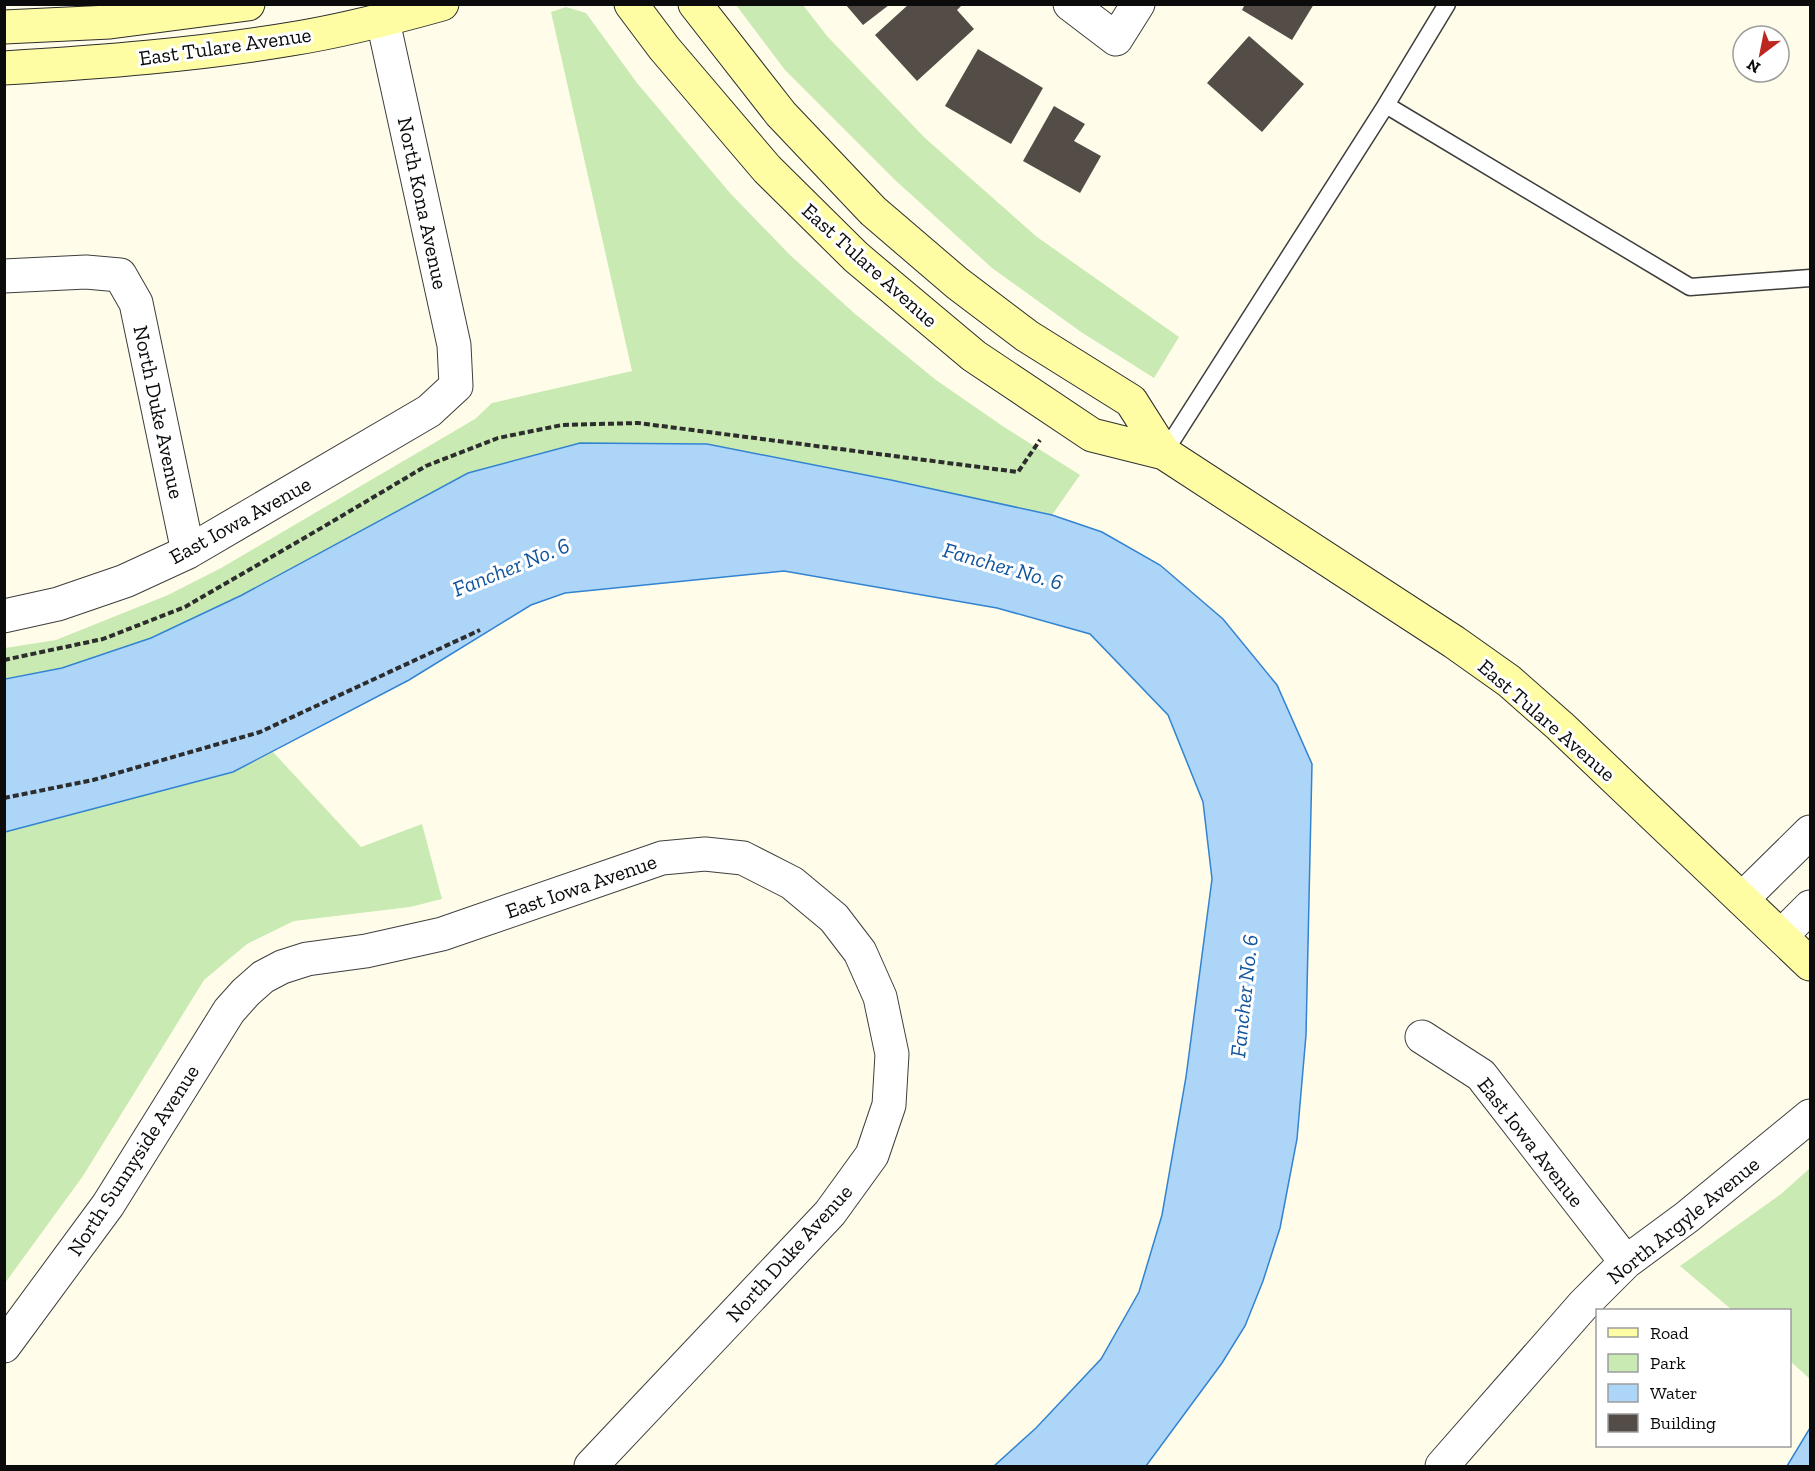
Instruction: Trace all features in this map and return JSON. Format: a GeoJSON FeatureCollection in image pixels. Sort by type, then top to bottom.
{"type":"FeatureCollection","features":[{"type":"Feature","properties":{"kind":"street","name":"East Tulare Avenue"},"geometry":{"type":"LineString","coordinates":[[4,27],[110,22],[248,4]]}},
{"type":"Feature","properties":{"kind":"street","name":"East Tulare Avenue"},"geometry":{"type":"LineString","coordinates":[[4,68],[91,63],[292,39],[383,21],[442,4]]}},
{"type":"Feature","properties":{"kind":"street","name":"East Tulare Avenue"},"geometry":{"type":"LineString","coordinates":[[631,4],[664,48],[767,169],[856,257],[974,356],[1092,435],[1164,453],[1454,642],[1509,681],[1560,726],[1810,964]]}},
{"type":"Feature","properties":{"kind":"street","name":"East Tulare Avenue"},"geometry":{"type":"LineString","coordinates":[[695,4],[781,114],[873,211],[957,283],[1027,336],[1131,401],[1164,453]]}},
{"type":"Feature","properties":{"kind":"street"},"geometry":{"type":"LineString","coordinates":[[1070,4],[1116,39],[1138,4]]}},
{"type":"Feature","properties":{"kind":"street","name":"North Kona Avenue"},"geometry":{"type":"LineString","coordinates":[[383,21],[454,345],[456,386]]}},
{"type":"Feature","properties":{"kind":"street","name":"North Duke Avenue"},"geometry":{"type":"LineString","coordinates":[[4,276],[86,272],[120,275],[136,303],[188,552]]}},
{"type":"Feature","properties":{"kind":"street","name":"East Iowa Avenue"},"geometry":{"type":"LineString","coordinates":[[4,616],[58,604],[125,581],[188,552],[429,411],[456,386]]}},
{"type":"Feature","properties":{"kind":"street"},"geometry":{"type":"LineString","coordinates":[[1742,899],[1810,832]]}},
{"type":"Feature","properties":{"kind":"street","name":"East Iowa Avenue"},"geometry":{"type":"LineString","coordinates":[[263,977],[282,967],[307,959],[366,951],[442,934],[662,858],[705,854],[743,858],[792,883],[834,918],[860,952],[880,997]]}},
{"type":"Feature","properties":{"kind":"street"},"geometry":{"type":"LineString","coordinates":[[1781,936],[1810,907]]}},
{"type":"Feature","properties":{"kind":"street","name":"North Sunnyside Avenue"},"geometry":{"type":"LineString","coordinates":[[4,1346],[108,1205],[229,1011],[263,977]]}},
{"type":"Feature","properties":{"kind":"street","name":"North Duke Avenue"},"geometry":{"type":"LineString","coordinates":[[591,1467],[830,1213],[872,1155],[889,1106],[892,1054],[880,997]]}},
{"type":"Feature","properties":{"kind":"street","name":"East Iowa Avenue"},"geometry":{"type":"LineString","coordinates":[[1422,1037],[1481,1075],[1626,1262]]}},
{"type":"Feature","properties":{"kind":"street","name":"North Argyle Avenue"},"geometry":{"type":"LineString","coordinates":[[1442,1467],[1584,1304],[1626,1262],[1687,1216],[1810,1116]]}},
{"type":"Feature","properties":{"kind":"lane"},"geometry":{"type":"LineString","coordinates":[[1164,453],[1386,105],[1447,4]]}},
{"type":"Feature","properties":{"kind":"lane"},"geometry":{"type":"LineString","coordinates":[[1386,105],[1690,287],[1810,278]]}},
{"type":"Feature","properties":{"kind":"path"},"geometry":{"type":"LineString","coordinates":[[4,660],[103,639],[185,607],[426,466],[498,438],[562,425],[638,423],[1018,472],[1041,439]]}},
{"type":"Feature","properties":{"kind":"path"},"geometry":{"type":"LineString","coordinates":[[4,798],[93,780],[260,732],[480,630]]}},
{"type":"Feature","properties":{"kind":"green space"},"geometry":{"type":"Polygon","coordinates":[[[736,5],[803,5],[827,36],[925,138],[1037,237],[1179,337],[1154,378],[1081,332],[992,268],[895,180],[785,70],[736,5]]]}},
{"type":"Feature","properties":{"kind":"green space"},"geometry":{"type":"Polygon","coordinates":[[[566,7],[586,13],[637,83],[730,193],[790,255],[854,313],[936,380],[1080,475],[1052,515],[891,480],[707,444],[242,595],[151,638],[62,668],[5,679],[5,648],[56,640],[168,595],[221,568],[475,419],[492,403],[632,371],[551,12],[566,7]]]}},
{"type":"Feature","properties":{"kind":"green space"},"geometry":{"type":"Polygon","coordinates":[[[273,752],[361,847],[422,824],[442,899],[410,907],[294,921],[247,944],[204,980],[83,1176],[5,1283],[5,832],[233,772],[273,752]]]}},
{"type":"Feature","properties":{"kind":"green space"},"geometry":{"type":"Polygon","coordinates":[[[1810,1168],[1810,1379],[1791,1362],[1791,1309],[1731,1309],[1680,1266],[1781,1194],[1810,1168]]]}},
{"type":"Feature","properties":{"kind":"water","name":"Fancher No. 6"},"geometry":{"type":"Polygon","coordinates":[[[580,443],[707,444],[891,480],[1052,515],[1102,532],[1160,565],[1223,619],[1277,685],[1312,764],[1306,1035],[1297,1139],[1280,1228],[1263,1281],[1245,1326],[1222,1363],[1146,1466],[994,1466],[1036,1428],[1101,1359],[1139,1292],[1162,1215],[1186,1077],[1212,879],[1203,802],[1168,715],[1090,634],[997,608],[784,571],[565,593],[531,605],[409,680],[233,772],[5,832],[5,679],[62,668],[151,638],[242,595],[468,473],[580,443]]]}},
{"type":"Feature","properties":{"kind":"water"},"geometry":{"type":"Polygon","coordinates":[[[1810,1428],[1810,1466],[1787,1466],[1810,1428]]]}},
{"type":"Feature","properties":{"kind":"building"},"geometry":{"type":"Polygon","coordinates":[[[909,4],[963,4],[957,10],[974,29],[917,81],[875,35],[909,4]]]}},
{"type":"Feature","properties":{"kind":"building"},"geometry":{"type":"Polygon","coordinates":[[[1245,4],[1314,4],[1292,40],[1242,10],[1245,4]]]}},
{"type":"Feature","properties":{"kind":"building"},"geometry":{"type":"Polygon","coordinates":[[[846,5],[889,5],[863,25],[846,5]]]}},
{"type":"Feature","properties":{"kind":"building"},"geometry":{"type":"Polygon","coordinates":[[[1249,36],[1304,84],[1262,132],[1207,83],[1249,36]]]}},
{"type":"Feature","properties":{"kind":"building"},"geometry":{"type":"Polygon","coordinates":[[[978,49],[1043,88],[1011,144],[945,106],[978,49]]]}},
{"type":"Feature","properties":{"kind":"building"},"geometry":{"type":"Polygon","coordinates":[[[1054,106],[1085,124],[1074,141],[1101,156],[1080,193],[1023,161],[1054,106]]]}}]}
